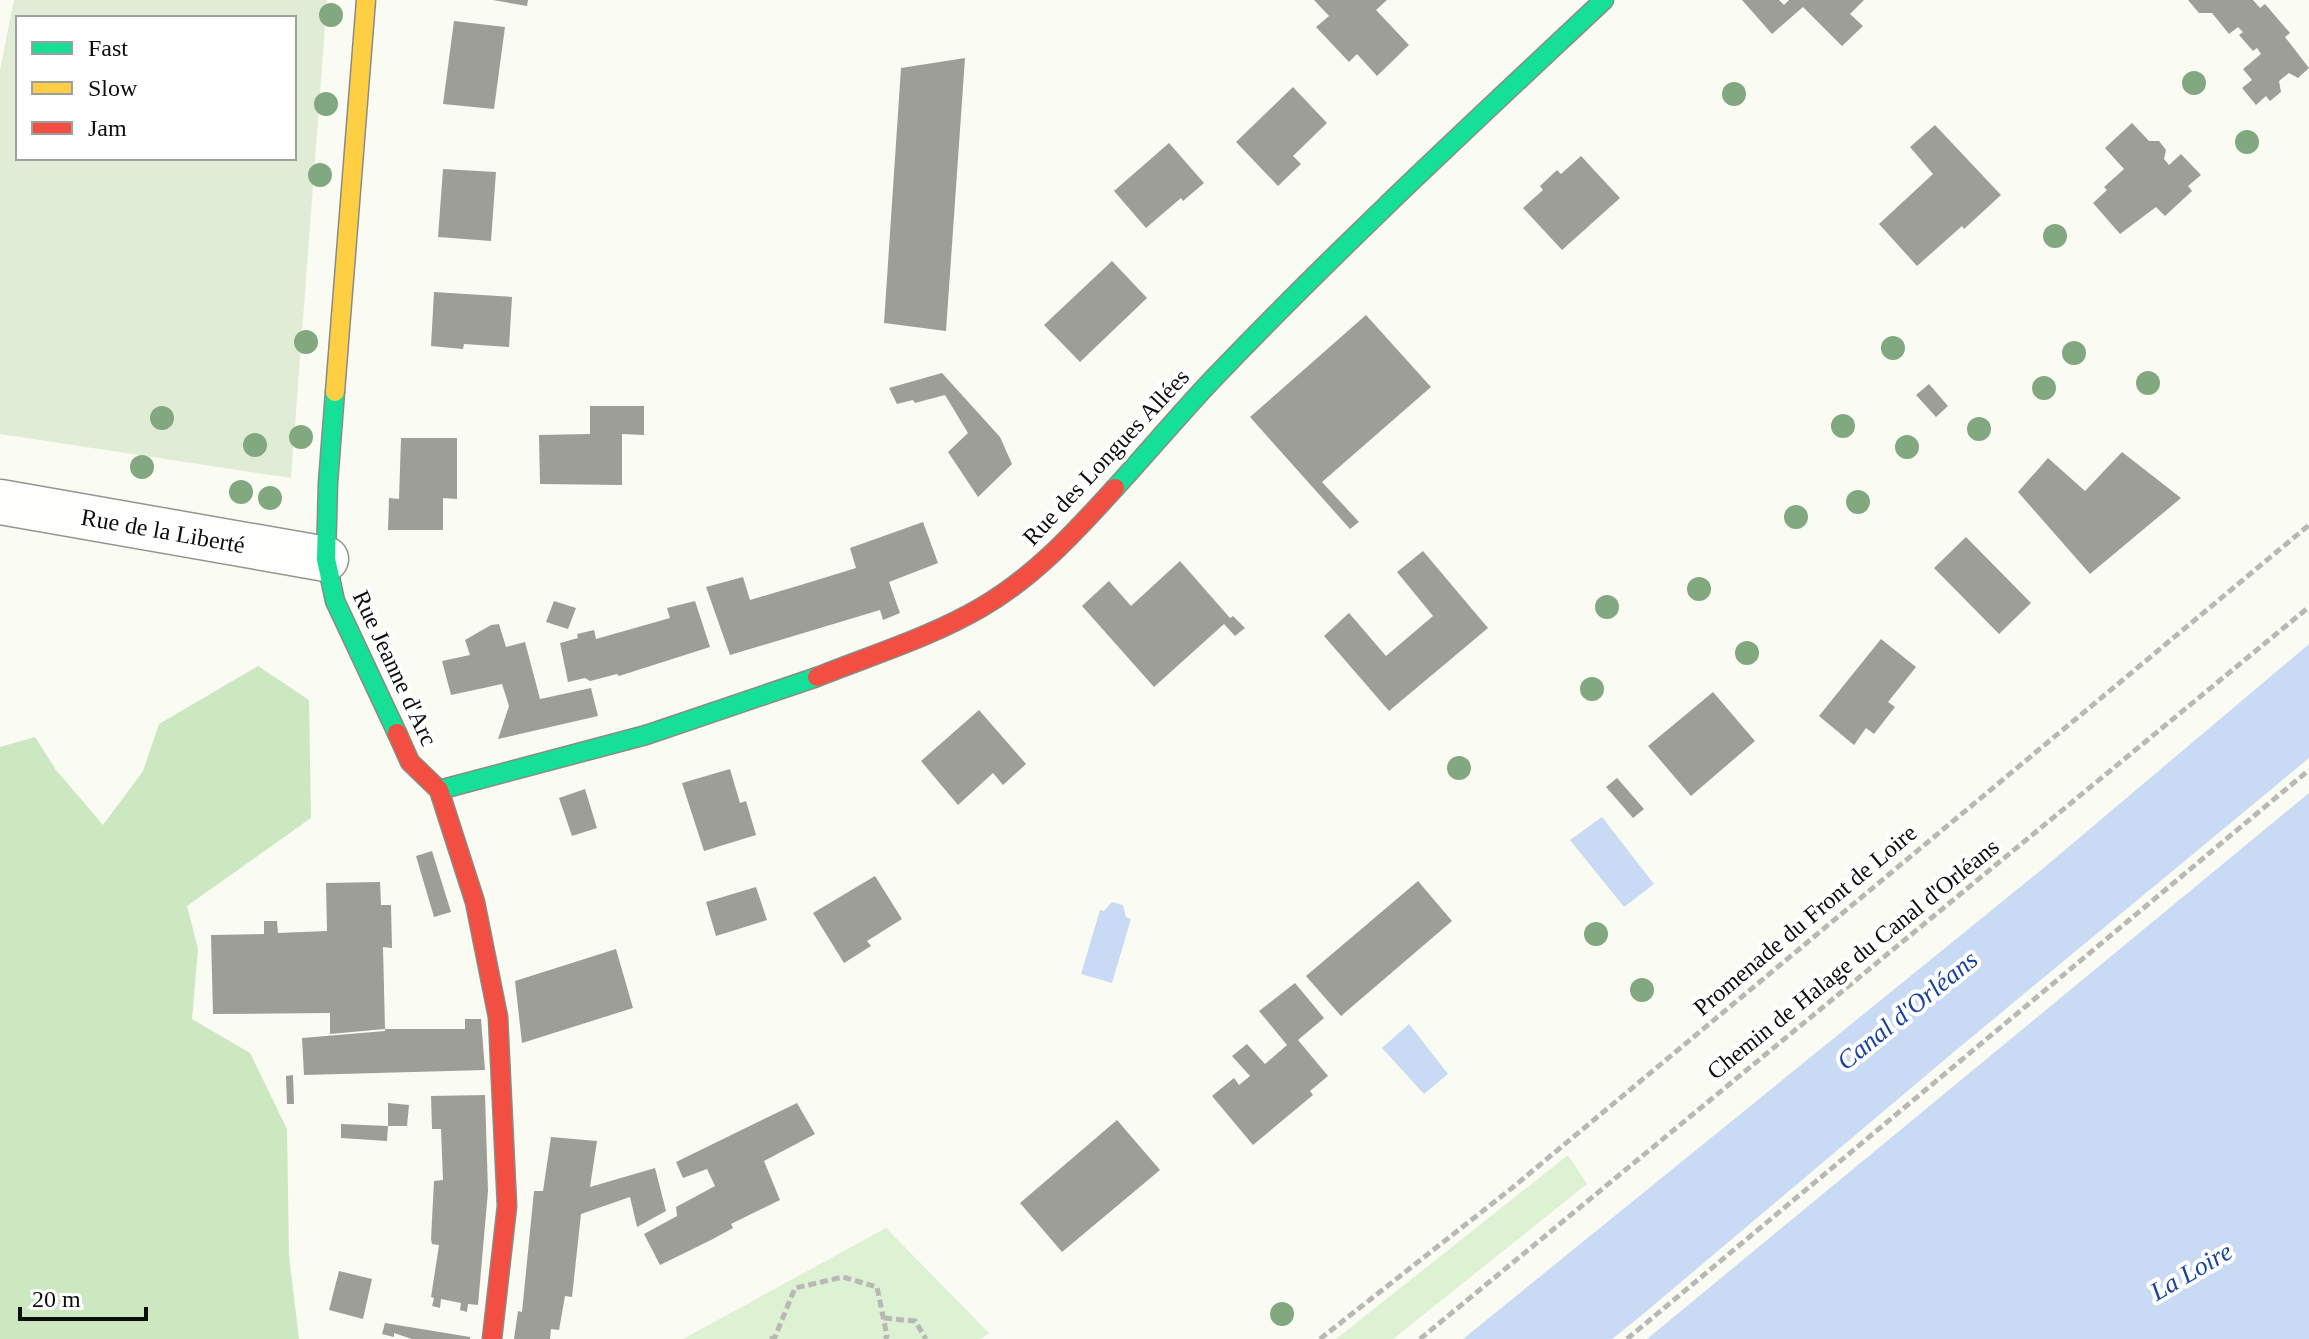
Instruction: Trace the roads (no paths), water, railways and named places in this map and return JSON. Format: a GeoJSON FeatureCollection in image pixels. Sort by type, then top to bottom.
{"type":"FeatureCollection","features":[{"type":"Feature","properties":{"kind":"street","name":"Rue Jeanne d'Arc"},"geometry":{"type":"LineString","coordinates":[[366,0],[328,483],[326,559],[335,601],[410,762],[439,790],[475,902],[498,1017],[507,1206],[492,1339]]}},
{"type":"Feature","properties":{"kind":"street","name":"Rue des Longues Allées"},"geometry":{"type":"LineString","coordinates":[[439,790],[646,735],[784,690],[969,617],[1056,549],[1210,382],[1359,232],[1604,0]]}},
{"type":"Feature","properties":{"kind":"street","name":"Rue de la Liberté"},"geometry":{"type":"LineString","coordinates":[[0,502],[326,559]]}},
{"type":"Feature","properties":{"kind":"water","name":"Canal d'Orléans"},"geometry":{"type":"Polygon","coordinates":[[[2309,644],[2309,758],[1642,1315],[1612,1339],[1463,1339],[2040,871],[2309,644]]]}},
{"type":"Feature","properties":{"kind":"water","name":"La Loire"},"geometry":{"type":"Polygon","coordinates":[[[2309,793],[2309,1339],[1647,1339],[2309,793]]]}},
{"type":"Feature","properties":{"kind":"water"},"geometry":{"type":"Polygon","coordinates":[[[1602,817],[1654,884],[1624,907],[1570,840],[1602,817]]]}},
{"type":"Feature","properties":{"kind":"water"},"geometry":{"type":"Polygon","coordinates":[[[1112,902],[1123,905],[1126,917],[1131,919],[1112,983],[1081,974],[1100,910],[1104,911],[1112,902]]]}},
{"type":"Feature","properties":{"kind":"water"},"geometry":{"type":"Polygon","coordinates":[[[1409,1024],[1448,1074],[1424,1094],[1382,1048],[1409,1024]]]}}]}
